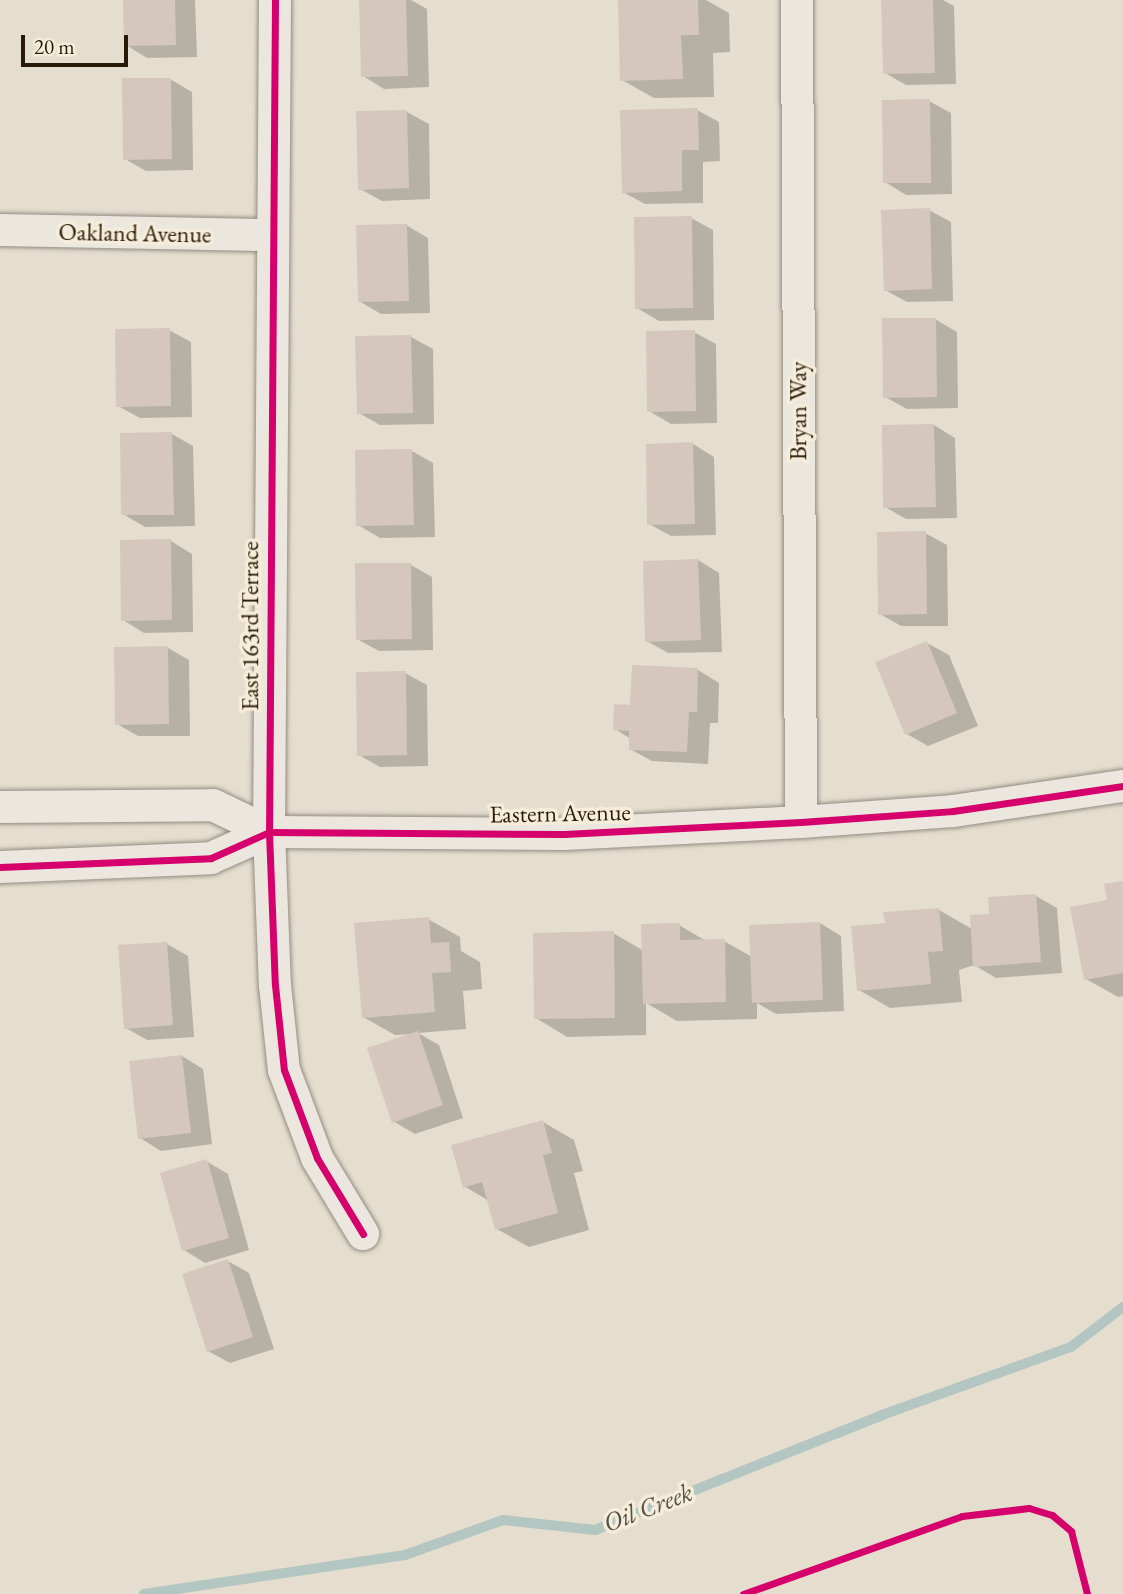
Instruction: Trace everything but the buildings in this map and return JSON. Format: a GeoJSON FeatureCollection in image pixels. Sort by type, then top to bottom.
{"type":"FeatureCollection","features":[{"type":"Feature","properties":{"kind":"street","name":"East 163rd Terrace"},"geometry":{"type":"LineString","coordinates":[[275,0],[271,235],[269,832],[275,985],[284,1070],[317,1158],[363,1234]]}},
{"type":"Feature","properties":{"kind":"street","name":"Bryan Way"},"geometry":{"type":"LineString","coordinates":[[797,0],[801,822]]}},
{"type":"Feature","properties":{"kind":"street","name":"Oakland Avenue"},"geometry":{"type":"LineString","coordinates":[[0,230],[271,235]]}},
{"type":"Feature","properties":{"kind":"street","name":"Eastern Avenue"},"geometry":{"type":"LineString","coordinates":[[0,867],[211,858],[269,832],[564,834],[801,822],[953,811],[1123,786]]}},
{"type":"Feature","properties":{"kind":"street","name":"Eastern Avenue"},"geometry":{"type":"LineString","coordinates":[[0,807],[213,805],[269,832]]}},
{"type":"Feature","properties":{"kind":"waterway","name":"Oil Creek"},"geometry":{"type":"LineString","coordinates":[[144,1594],[405,1555],[503,1520],[595,1530],[882,1415],[1071,1347],[1123,1307]]}},
{"type":"Feature","properties":{"kind":"cycle path"},"geometry":{"type":"LineString","coordinates":[[275,0],[269,832],[275,985],[284,1070],[317,1158],[363,1234]]}},
{"type":"Feature","properties":{"kind":"cycle path"},"geometry":{"type":"LineString","coordinates":[[0,867],[211,858],[269,832],[564,834],[801,822],[953,811],[1123,786]]}},
{"type":"Feature","properties":{"kind":"cycle path"},"geometry":{"type":"LineString","coordinates":[[743,1594],[962,1516],[1029,1508],[1052,1515],[1071,1531],[1087,1594]]}}]}
